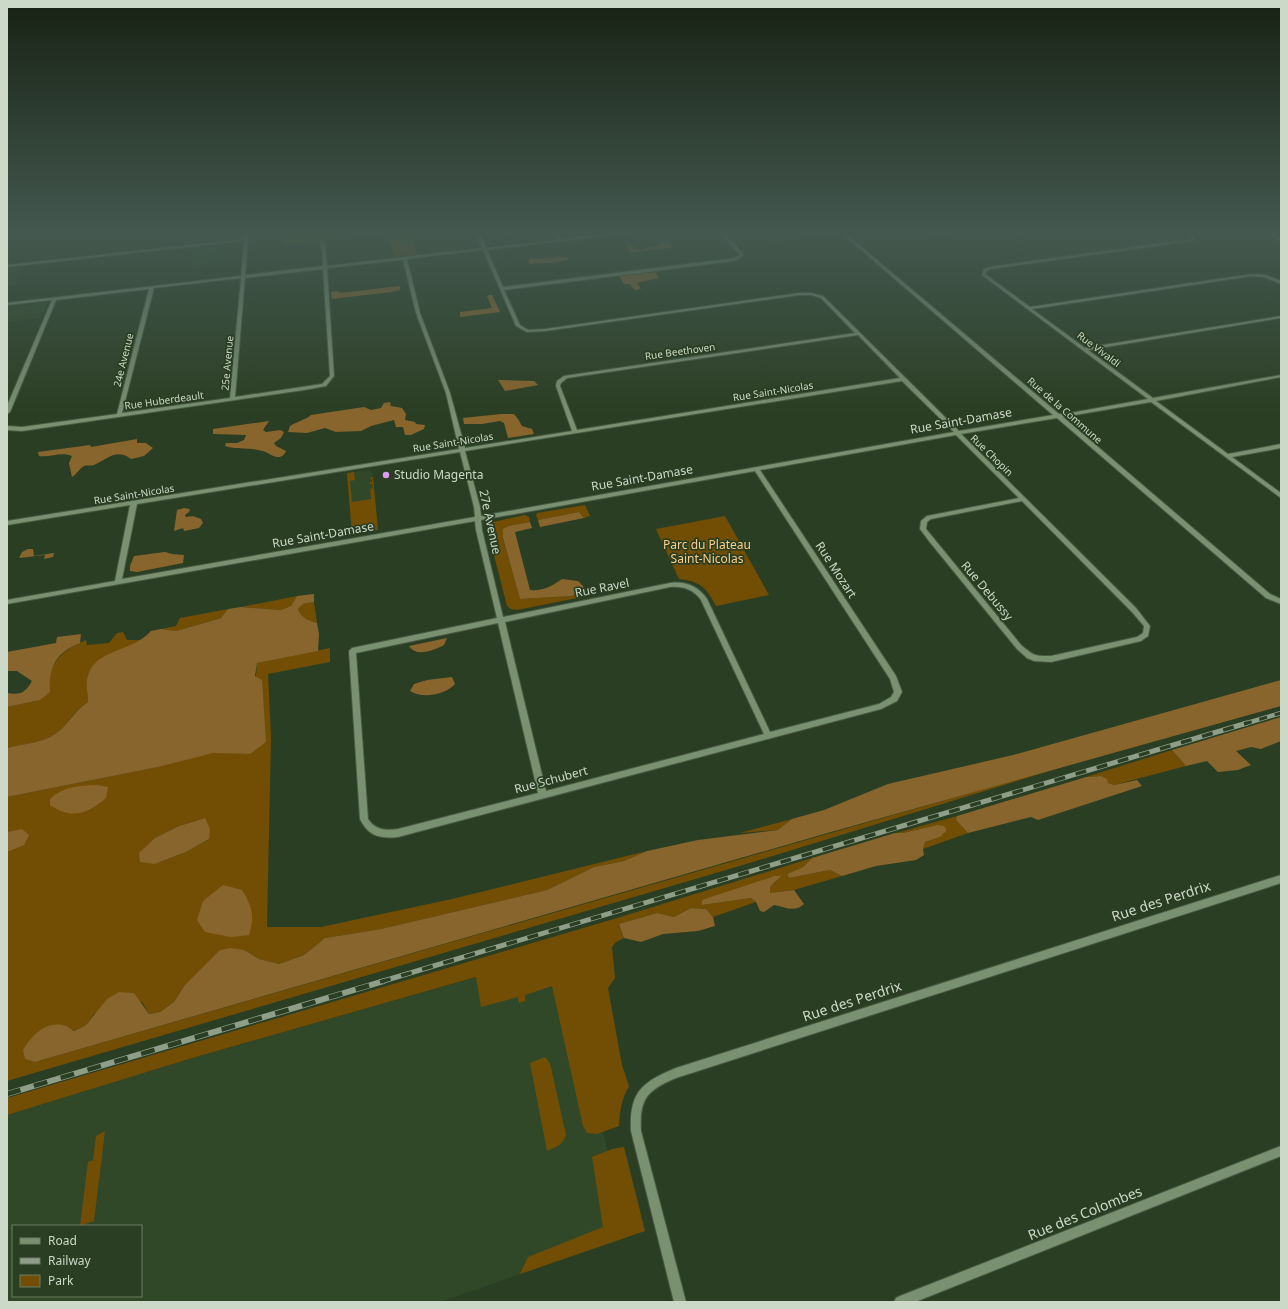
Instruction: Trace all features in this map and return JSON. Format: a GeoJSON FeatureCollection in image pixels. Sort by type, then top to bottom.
{"type":"FeatureCollection","features":[{"type":"Feature","properties":{"kind":"street"},"geometry":{"type":"LineString","coordinates":[[7,304],[98,293]]}},
{"type":"Feature","properties":{"kind":"street","name":"24e Avenue"},"geometry":{"type":"LineString","coordinates":[[119,415],[150,293]]}},
{"type":"Feature","properties":{"kind":"street","name":"25e Avenue"},"geometry":{"type":"LineString","coordinates":[[232,399],[242,293]]}},
{"type":"Feature","properties":{"kind":"street","name":"Rue Huberdeault"},"geometry":{"type":"LineString","coordinates":[[7,428],[22,429],[324,385],[332,376],[327,293]]}},
{"type":"Feature","properties":{"kind":"street","name":"27e Avenue"},"geometry":{"type":"LineString","coordinates":[[413,293],[418,313],[448,393],[477,507],[478,519],[500,619],[543,795]]}},
{"type":"Feature","properties":{"kind":"street","name":"Rue Chopin"},"geometry":{"type":"LineString","coordinates":[[503,293],[518,326],[527,331],[553,329],[800,294],[822,297],[956,434],[1139,615],[1148,626],[1146,634]]}},
{"type":"Feature","properties":{"kind":"street","name":"Rue de la Commune"},"geometry":{"type":"LineString","coordinates":[[913,293],[1268,596],[1278,602]]}},
{"type":"Feature","properties":{"kind":"street","name":"Rue Vivaldi"},"geometry":{"type":"LineString","coordinates":[[1008,293],[1281,496]]}},
{"type":"Feature","properties":{"kind":"street"},"geometry":{"type":"LineString","coordinates":[[1029,308],[1130,293]]}},
{"type":"Feature","properties":{"kind":"street"},"geometry":{"type":"LineString","coordinates":[[7,412],[55,298]]}},
{"type":"Feature","properties":{"kind":"street"},"geometry":{"type":"LineString","coordinates":[[1084,349],[1281,317]]}},
{"type":"Feature","properties":{"kind":"street","name":"Rue Beethoven"},"geometry":{"type":"LineString","coordinates":[[575,432],[558,386],[559,382],[566,377],[858,334]]}},
{"type":"Feature","properties":{"kind":"street","name":"Rue Saint-Damase"},"geometry":{"type":"LineString","coordinates":[[7,602],[1281,376]]}},
{"type":"Feature","properties":{"kind":"street","name":"Rue Saint-Nicolas"},"geometry":{"type":"LineString","coordinates":[[7,523],[903,379]]}},
{"type":"Feature","properties":{"kind":"street"},"geometry":{"type":"LineString","coordinates":[[1228,456],[1281,446]]}},
{"type":"Feature","properties":{"kind":"street","name":"Rue Mozart"},"geometry":{"type":"LineString","coordinates":[[757,469],[896,683]]}},
{"type":"Feature","properties":{"kind":"street","name":"Rue Debussy"},"geometry":{"type":"LineString","coordinates":[[1023,499],[928,518],[924,521],[923,529],[930,540],[1004,629],[1024,652],[1036,659],[1051,659],[1128,642],[1139,639],[1146,634]]}},
{"type":"Feature","properties":{"kind":"street"},"geometry":{"type":"LineString","coordinates":[[118,582],[134,502]]}},
{"type":"Feature","properties":{"kind":"street","name":"Rue Ravel"},"geometry":{"type":"LineString","coordinates":[[352,651],[500,619],[670,585],[676,584],[688,586],[700,593],[704,599],[768,735]]}},
{"type":"Feature","properties":{"kind":"street","name":"Rue Schubert"},"geometry":{"type":"LineString","coordinates":[[352,651],[364,819],[366,824],[375,832],[386,834],[398,833],[881,706],[891,702],[897,696],[896,683]]}},
{"type":"Feature","properties":{"kind":"street","name":"Rue des Perdrix"},"geometry":{"type":"LineString","coordinates":[[680,1302],[636,1131],[634,1118],[639,1098],[645,1090],[653,1084],[676,1073],[1281,879]]}},
{"type":"Feature","properties":{"kind":"street","name":"Rue des Colombes"},"geometry":{"type":"LineString","coordinates":[[900,1302],[1281,1151]]}},
{"type":"Feature","properties":{"kind":"shaded area"},"geometry":{"type":"Polygon","coordinates":[[[331,293],[382,293],[332,299],[331,293]]]}},
{"type":"Feature","properties":{"kind":"shaded area"},"geometry":{"type":"Polygon","coordinates":[[[492,295],[500,312],[460,317],[460,312],[492,308],[487,296],[492,295]]]}},
{"type":"Feature","properties":{"kind":"shaded area"},"geometry":{"type":"Polygon","coordinates":[[[44,303],[47,304],[40,318],[7,322],[7,307],[44,303]]]}},
{"type":"Feature","properties":{"kind":"shaded area"},"geometry":{"type":"Polygon","coordinates":[[[498,380],[534,381],[538,385],[505,391],[498,380]]]}},
{"type":"Feature","properties":{"kind":"shaded area"},"geometry":{"type":"Polygon","coordinates":[[[390,402],[391,406],[402,408],[406,414],[405,420],[415,422],[416,424],[425,425],[424,429],[411,435],[405,435],[403,427],[396,427],[394,420],[371,426],[361,431],[336,432],[325,428],[307,433],[288,432],[290,426],[311,415],[364,407],[371,410],[381,408],[384,403],[390,402]]]}},
{"type":"Feature","properties":{"kind":"shaded area"},"geometry":{"type":"Polygon","coordinates":[[[514,414],[522,426],[532,429],[534,434],[508,438],[504,423],[500,421],[482,424],[464,424],[463,418],[514,414]]]}},
{"type":"Feature","properties":{"kind":"shaded area"},"geometry":{"type":"Polygon","coordinates":[[[269,421],[263,430],[266,432],[280,430],[284,432],[281,438],[274,443],[276,446],[286,451],[284,455],[280,457],[257,450],[225,446],[226,443],[237,443],[244,440],[246,435],[213,434],[213,429],[269,421]]]}},
{"type":"Feature","properties":{"kind":"shaded area"},"geometry":{"type":"Polygon","coordinates":[[[137,439],[137,443],[146,443],[153,448],[144,456],[131,459],[121,454],[116,454],[94,465],[84,466],[72,477],[69,463],[72,456],[60,454],[39,456],[38,452],[90,445],[91,447],[137,439]]]}},
{"type":"Feature","properties":{"kind":"shaded area"},"geometry":{"type":"Polygon","coordinates":[[[370,470],[373,477],[378,530],[352,534],[347,473],[370,470]]]}},
{"type":"Feature","properties":{"kind":"shaded area"},"geometry":{"type":"Polygon","coordinates":[[[184,508],[190,509],[185,515],[186,517],[193,516],[201,519],[203,523],[199,528],[184,531],[183,528],[174,531],[177,510],[184,508]]]}},
{"type":"Feature","properties":{"kind":"shaded area"},"geometry":{"type":"Polygon","coordinates":[[[579,512],[584,518],[540,527],[538,520],[579,512]]]}},
{"type":"Feature","properties":{"kind":"shaded area"},"geometry":{"type":"Polygon","coordinates":[[[530,522],[532,528],[515,532],[530,590],[543,589],[562,579],[578,581],[584,587],[572,596],[520,599],[503,538],[503,529],[508,526],[530,522]]]}},
{"type":"Feature","properties":{"kind":"shaded area"},"geometry":{"type":"Polygon","coordinates":[[[28,549],[33,549],[34,556],[54,553],[53,557],[44,559],[45,555],[19,558],[22,552],[28,549]]]}},
{"type":"Feature","properties":{"kind":"shaded area"},"geometry":{"type":"Polygon","coordinates":[[[165,552],[184,555],[183,563],[137,572],[130,571],[130,566],[134,556],[165,552]]]}},
{"type":"Feature","properties":{"kind":"shaded area"},"geometry":{"type":"Polygon","coordinates":[[[314,594],[314,602],[303,604],[298,609],[303,617],[317,623],[319,634],[318,651],[257,663],[255,676],[262,680],[266,742],[250,754],[213,753],[158,767],[7,797],[7,748],[43,740],[57,733],[83,705],[88,702],[87,680],[90,670],[96,662],[104,656],[134,643],[151,631],[161,629],[176,631],[204,623],[221,618],[228,609],[241,607],[281,610],[291,606],[297,596],[314,594]]]}},
{"type":"Feature","properties":{"kind":"shaded area"},"geometry":{"type":"Polygon","coordinates":[[[81,634],[80,643],[65,651],[56,662],[51,675],[50,692],[40,700],[7,707],[7,693],[16,694],[25,691],[32,681],[17,671],[7,671],[7,652],[56,643],[57,637],[81,634]]]}},
{"type":"Feature","properties":{"kind":"shaded area"},"geometry":{"type":"Polygon","coordinates":[[[447,638],[444,645],[426,652],[416,652],[409,646],[447,638]]]}},
{"type":"Feature","properties":{"kind":"shaded area"},"geometry":{"type":"Polygon","coordinates":[[[452,677],[455,684],[451,688],[440,693],[433,695],[421,695],[410,691],[414,684],[427,680],[452,677]]]}},
{"type":"Feature","properties":{"kind":"shaded area"},"geometry":{"type":"Polygon","coordinates":[[[1281,680],[1281,706],[824,834],[35,1062],[25,1059],[23,1050],[39,1031],[50,1026],[62,1025],[74,1031],[86,1025],[107,999],[119,992],[134,993],[149,1014],[160,1012],[174,1002],[184,986],[220,950],[230,948],[244,950],[259,959],[279,964],[304,955],[325,938],[381,929],[547,890],[594,867],[624,861],[647,851],[698,840],[778,830],[792,819],[824,810],[888,784],[1013,755],[1281,680]]]}},
{"type":"Feature","properties":{"kind":"shaded area"},"geometry":{"type":"Polygon","coordinates":[[[1281,717],[1281,741],[1261,749],[1251,747],[1236,751],[1251,765],[1238,770],[1218,772],[1207,761],[1186,766],[1172,750],[1281,717]]]}},
{"type":"Feature","properties":{"kind":"shaded area"},"geometry":{"type":"Polygon","coordinates":[[[1101,776],[1107,779],[1108,783],[1114,785],[1137,780],[1142,786],[1038,820],[1031,817],[968,833],[956,820],[957,816],[1086,777],[1101,776]]]}},
{"type":"Feature","properties":{"kind":"shaded area"},"geometry":{"type":"Polygon","coordinates":[[[97,785],[108,787],[106,798],[99,804],[86,811],[72,814],[58,810],[50,805],[50,799],[61,791],[78,786],[97,785]]]}},
{"type":"Feature","properties":{"kind":"shaded area"},"geometry":{"type":"Polygon","coordinates":[[[205,818],[210,829],[209,839],[186,852],[155,864],[140,862],[139,853],[155,838],[179,826],[205,818]]]}},
{"type":"Feature","properties":{"kind":"shaded area"},"geometry":{"type":"Polygon","coordinates":[[[937,825],[944,826],[947,830],[940,837],[925,842],[923,849],[924,855],[916,860],[876,866],[842,876],[830,870],[789,878],[787,874],[803,867],[812,858],[895,833],[903,833],[937,825]]]}},
{"type":"Feature","properties":{"kind":"shaded area"},"geometry":{"type":"Polygon","coordinates":[[[22,829],[29,835],[24,845],[7,852],[7,832],[22,829]]]}},
{"type":"Feature","properties":{"kind":"shaded area"},"geometry":{"type":"Polygon","coordinates":[[[775,876],[781,876],[770,887],[770,893],[794,890],[804,904],[801,907],[793,909],[774,905],[764,912],[760,911],[756,902],[751,898],[702,905],[702,900],[775,876]]]}},
{"type":"Feature","properties":{"kind":"shaded area"},"geometry":{"type":"Polygon","coordinates":[[[223,885],[242,890],[252,911],[252,922],[249,935],[231,937],[205,932],[197,920],[203,901],[223,885]]]}},
{"type":"Feature","properties":{"kind":"shaded area"},"geometry":{"type":"Polygon","coordinates":[[[691,908],[706,909],[713,917],[715,926],[698,931],[663,934],[641,942],[624,938],[619,924],[657,913],[674,917],[691,908]]]}},
{"type":"Feature","properties":{"kind":"shaded area"},"geometry":{"type":"Polygon","coordinates":[[[562,953],[627,1237],[440,1302],[7,1302],[7,1115],[189,1059],[562,953]]]}},
{"type":"Feature","properties":{"kind":"green space"},"geometry":{"type":"Polygon","coordinates":[[[354,472],[355,480],[350,481],[352,502],[371,499],[370,489],[373,488],[372,484],[369,484],[372,482],[372,479],[369,478],[373,477],[378,530],[352,534],[347,473],[354,472]]]}},
{"type":"Feature","properties":{"kind":"green space"},"geometry":{"type":"Polygon","coordinates":[[[585,505],[590,516],[584,518],[579,512],[538,520],[536,515],[537,513],[585,505]]]}},
{"type":"Feature","properties":{"kind":"green space"},"geometry":{"type":"Polygon","coordinates":[[[525,515],[529,517],[530,522],[508,526],[503,529],[503,538],[520,599],[572,596],[584,587],[587,596],[517,610],[511,609],[507,606],[487,528],[489,524],[493,522],[525,515]]]}},
{"type":"Feature","properties":{"kind":"green space","name":"Parc du Plateau Saint-Nicolas"},"geometry":{"type":"Polygon","coordinates":[[[725,516],[769,595],[716,606],[702,586],[679,579],[656,529],[725,516]]]}},
{"type":"Feature","properties":{"kind":"green space"},"geometry":{"type":"Polygon","coordinates":[[[297,596],[291,606],[281,610],[241,607],[297,596]]]}},
{"type":"Feature","properties":{"kind":"green space"},"geometry":{"type":"Polygon","coordinates":[[[314,602],[317,623],[303,617],[298,609],[303,604],[314,602]]]}},
{"type":"Feature","properties":{"kind":"green space"},"geometry":{"type":"Polygon","coordinates":[[[228,609],[221,618],[176,631],[161,629],[176,626],[180,618],[228,609]]]}},
{"type":"Feature","properties":{"kind":"green space"},"geometry":{"type":"Polygon","coordinates":[[[123,632],[127,640],[141,640],[127,647],[87,681],[88,702],[78,710],[57,733],[43,740],[7,748],[7,707],[40,700],[51,671],[59,657],[66,651],[86,640],[87,645],[109,643],[117,633],[123,632]]]}},
{"type":"Feature","properties":{"kind":"green space"},"geometry":{"type":"Polygon","coordinates":[[[330,648],[330,662],[268,674],[271,736],[267,927],[321,927],[452,899],[647,851],[624,861],[594,867],[547,890],[381,929],[325,938],[304,955],[279,964],[259,959],[244,950],[184,986],[174,1002],[160,1012],[149,1014],[142,1002],[95,1013],[86,1025],[73,1031],[63,1025],[25,1059],[35,1062],[1095,757],[743,865],[7,1081],[7,852],[10,850],[22,830],[7,832],[7,797],[158,767],[213,752],[250,754],[257,663],[330,648]],[[205,818],[179,826],[155,838],[155,864],[186,852],[209,839],[205,818]]]}},
{"type":"Feature","properties":{"kind":"green space"},"geometry":{"type":"Polygon","coordinates":[[[1172,750],[1186,766],[1114,785],[1108,783],[1101,776],[1086,777],[1172,750]]]}},
{"type":"Feature","properties":{"kind":"green space"},"geometry":{"type":"Polygon","coordinates":[[[957,816],[956,820],[968,833],[923,849],[925,842],[940,837],[937,825],[903,833],[896,833],[957,816]]]}},
{"type":"Feature","properties":{"kind":"green space"},"geometry":{"type":"Polygon","coordinates":[[[792,819],[778,830],[740,833],[792,819]]]}},
{"type":"Feature","properties":{"kind":"green space"},"geometry":{"type":"Polygon","coordinates":[[[812,858],[803,867],[787,874],[789,878],[830,870],[842,876],[794,890],[770,893],[770,887],[777,881],[702,900],[702,905],[751,898],[756,902],[713,917],[706,909],[691,908],[674,917],[657,913],[619,924],[624,938],[616,942],[612,947],[615,978],[608,988],[622,1065],[629,1086],[621,1106],[619,1126],[597,1134],[587,1133],[583,1126],[552,986],[525,995],[525,1001],[519,1003],[518,997],[481,1007],[476,977],[189,1059],[7,1115],[7,1098],[617,918],[812,858]]]}},
{"type":"Feature","properties":{"kind":"green space"},"geometry":{"type":"Polygon","coordinates":[[[545,1057],[550,1063],[566,1135],[561,1143],[547,1151],[530,1063],[545,1057]]]}},
{"type":"Feature","properties":{"kind":"green space"},"geometry":{"type":"Polygon","coordinates":[[[105,1131],[94,1221],[80,1225],[88,1162],[93,1160],[96,1136],[105,1131]]]}},
{"type":"Feature","properties":{"kind":"green space"},"geometry":{"type":"Polygon","coordinates":[[[624,1147],[645,1231],[520,1274],[528,1257],[603,1227],[592,1157],[612,1149],[624,1147]]]}},
{"type":"Feature","properties":{"kind":"railway"},"geometry":{"type":"LineString","coordinates":[[1244,724],[1281,713]]}},
{"type":"Feature","properties":{"kind":"railway"},"geometry":{"type":"LineString","coordinates":[[380,982],[1247,723]]}},
{"type":"Feature","properties":{"kind":"railway"},"geometry":{"type":"LineString","coordinates":[[7,1094],[384,981]]}},
{"type":"Feature","properties":{"kind":"place","name":"Studio Magenta"},"geometry":{"type":"Point","coordinates":[386,475]}}]}
